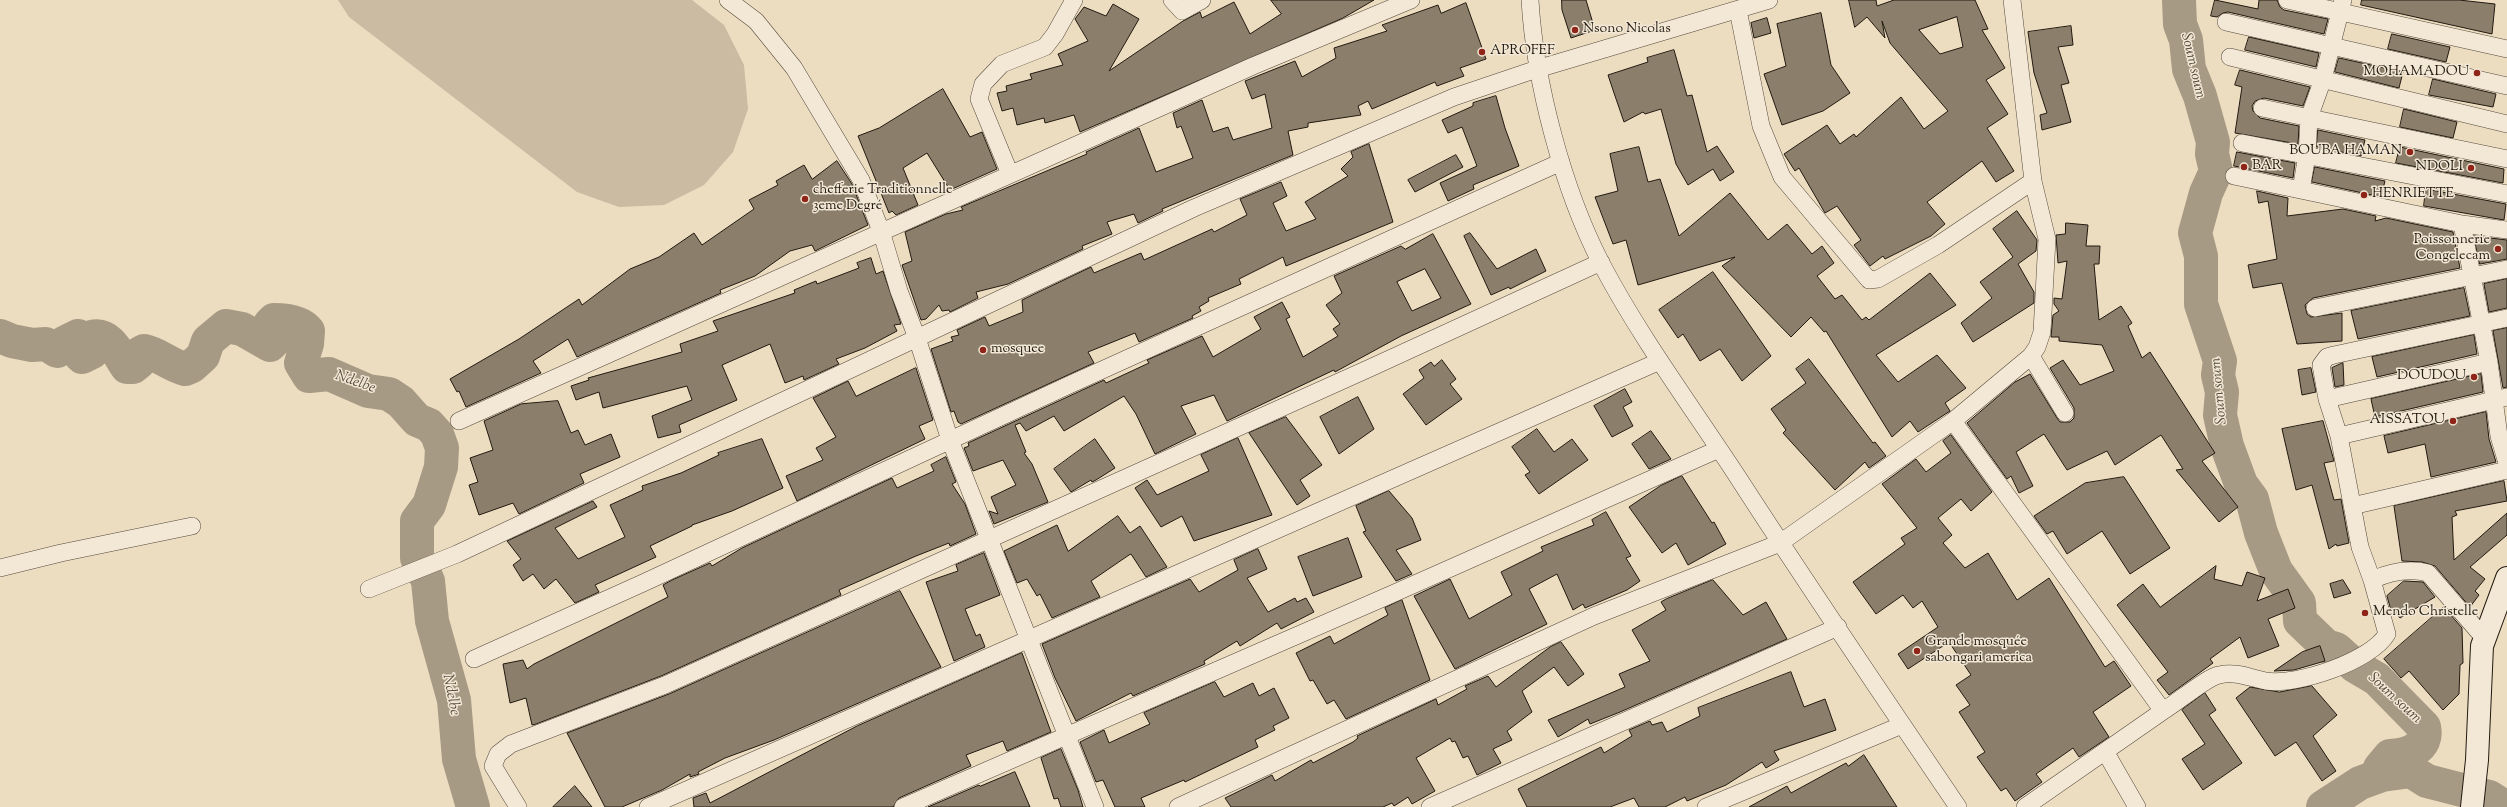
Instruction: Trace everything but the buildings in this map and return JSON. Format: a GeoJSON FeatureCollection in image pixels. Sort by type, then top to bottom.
{"type":"FeatureCollection","features":[{"type":"Feature","properties":{"kind":"main road"},"geometry":{"type":"LineString","coordinates":[[2472,807],[2477,760],[2482,646],[2507,578]]}},
{"type":"Feature","properties":{"kind":"street"},"geometry":{"type":"LineString","coordinates":[[728,0],[756,21],[794,68],[861,180],[881,231],[899,291],[917,338],[950,440],[1030,639],[1095,807]]}},
{"type":"Feature","properties":{"kind":"street"},"geometry":{"type":"LineString","coordinates":[[1010,174],[979,99],[983,84],[1002,64],[1045,47],[1074,0]]}},
{"type":"Feature","properties":{"kind":"street"},"geometry":{"type":"LineString","coordinates":[[1172,0],[1182,11],[1202,0]]}},
{"type":"Feature","properties":{"kind":"street"},"geometry":{"type":"LineString","coordinates":[[459,421],[881,231],[1253,66],[1411,0]]}},
{"type":"Feature","properties":{"kind":"street"},"geometry":{"type":"LineString","coordinates":[[1530,0],[1537,69],[1562,162],[1579,214],[1601,262],[1660,361],[1780,543],[1958,807]]}},
{"type":"Feature","properties":{"kind":"street"},"geometry":{"type":"LineString","coordinates":[[369,589],[435,562],[1194,208],[1454,97],[1537,69],[1768,0]]}},
{"type":"Feature","properties":{"kind":"street"},"geometry":{"type":"LineString","coordinates":[[1178,807],[1594,616],[1780,543],[1953,420],[2031,356],[2037,347],[2042,332],[2047,239],[2033,181],[2012,0]]}},
{"type":"Feature","properties":{"kind":"street"},"geometry":{"type":"LineString","coordinates":[[2287,0],[2342,6],[2507,49]]}},
{"type":"Feature","properties":{"kind":"street"},"geometry":{"type":"LineString","coordinates":[[2301,190],[2307,155],[2309,118],[2323,79],[2342,6]]}},
{"type":"Feature","properties":{"kind":"street"},"geometry":{"type":"LineString","coordinates":[[1738,10],[1761,126],[1782,177],[1868,280],[1878,279],[1938,245],[2033,181]]}},
{"type":"Feature","properties":{"kind":"street"},"geometry":{"type":"LineString","coordinates":[[2226,22],[2507,86]]}},
{"type":"Feature","properties":{"kind":"street"},"geometry":{"type":"LineString","coordinates":[[2230,57],[2507,124]]}},
{"type":"Feature","properties":{"kind":"street"},"geometry":{"type":"LineString","coordinates":[[2262,108],[2507,159]]}},
{"type":"Feature","properties":{"kind":"street"},"geometry":{"type":"LineString","coordinates":[[2242,143],[2507,194]]}},
{"type":"Feature","properties":{"kind":"street"},"geometry":{"type":"LineString","coordinates":[[474,659],[643,583],[950,440],[1562,162]]}},
{"type":"Feature","properties":{"kind":"street"},"geometry":{"type":"LineString","coordinates":[[2234,176],[2462,224],[2507,230]]}},
{"type":"Feature","properties":{"kind":"street"},"geometry":{"type":"LineString","coordinates":[[2462,224],[2489,362],[2500,398],[2507,463]]}},
{"type":"Feature","properties":{"kind":"street"},"geometry":{"type":"LineString","coordinates":[[518,807],[493,766],[498,754],[511,744],[665,685],[1601,262]]}},
{"type":"Feature","properties":{"kind":"street"},"geometry":{"type":"LineString","coordinates":[[2315,308],[2507,269]]}},
{"type":"Feature","properties":{"kind":"street"},"geometry":{"type":"LineString","coordinates":[[2025,807],[2106,753],[2163,711],[2217,675],[2246,674],[2267,681],[2290,679],[2325,671],[2363,656],[2387,634],[2372,580],[2360,547],[2339,436],[2327,399],[2321,365],[2327,357],[2481,322],[2507,318]]}},
{"type":"Feature","properties":{"kind":"street"},"geometry":{"type":"LineString","coordinates":[[2031,356],[2065,413]]}},
{"type":"Feature","properties":{"kind":"street"},"geometry":{"type":"LineString","coordinates":[[648,807],[1660,361]]}},
{"type":"Feature","properties":{"kind":"street"},"geometry":{"type":"LineString","coordinates":[[2327,399],[2489,362]]}},
{"type":"Feature","properties":{"kind":"street"},"geometry":{"type":"LineString","coordinates":[[2339,436],[2500,398]]}},
{"type":"Feature","properties":{"kind":"street"},"geometry":{"type":"LineString","coordinates":[[1953,420],[2163,711]]}},
{"type":"Feature","properties":{"kind":"street"},"geometry":{"type":"LineString","coordinates":[[902,807],[1390,595],[1719,449]]}},
{"type":"Feature","properties":{"kind":"street"},"geometry":{"type":"LineString","coordinates":[[2352,506],[2507,470]]}},
{"type":"Feature","properties":{"kind":"street"},"geometry":{"type":"LineString","coordinates":[[0,568],[192,526]]}},
{"type":"Feature","properties":{"kind":"street"},"geometry":{"type":"LineString","coordinates":[[2372,580],[2387,573],[2417,570],[2428,572],[2485,639]]}},
{"type":"Feature","properties":{"kind":"street"},"geometry":{"type":"LineString","coordinates":[[1430,807],[1838,627]]}},
{"type":"Feature","properties":{"kind":"street"},"geometry":{"type":"LineString","coordinates":[[1706,807],[1902,725]]}},
{"type":"Feature","properties":{"kind":"street"},"geometry":{"type":"LineString","coordinates":[[2106,753],[2136,807]]}},
{"type":"Feature","properties":{"kind":"shaded area"},"geometry":{"type":"Polygon","coordinates":[[[338,0],[692,0],[724,25],[744,65],[748,109],[733,152],[704,185],[664,205],[619,207],[577,192],[349,17],[338,0]]]}},
{"type":"Feature","properties":{"kind":"waterway","name":"Soum soum"},"geometry":{"type":"LineString","coordinates":[[2179,0],[2180,24],[2186,40],[2189,69],[2200,96],[2213,142],[2212,154],[2216,171],[2206,193],[2195,233],[2201,256],[2201,304],[2220,361],[2218,375],[2222,392],[2220,415],[2227,446],[2241,484],[2252,499],[2261,533],[2276,571],[2299,603],[2300,621],[2326,646],[2336,649],[2355,666],[2377,679],[2424,727],[2425,735],[2420,746],[2410,752],[2390,756],[2380,768],[2382,775],[2411,771],[2427,781],[2489,797],[2505,807]]}},
{"type":"Feature","properties":{"kind":"waterway","name":"Ndelbe"},"geometry":{"type":"LineString","coordinates":[[0,336],[12,341],[32,345],[46,344],[57,351],[64,343],[78,336],[82,345],[80,355],[82,357],[92,352],[89,344],[92,337],[98,336],[109,341],[127,367],[133,367],[138,363],[137,355],[144,351],[185,369],[192,366],[203,356],[208,341],[226,326],[242,329],[270,345],[277,338],[270,324],[274,320],[288,321],[301,325],[308,331],[307,344],[301,363],[309,376],[329,374],[368,391],[389,394],[401,402],[417,420],[429,425],[437,434],[442,448],[441,467],[429,505],[417,521],[417,558],[428,581],[432,621],[454,700],[459,759],[473,807]]}},
{"type":"Feature","properties":{"kind":"waterway","name":"Ndelbe"},"geometry":{"type":"LineString","coordinates":[[2323,807],[2360,783],[2382,775]]}},
{"type":"Feature","properties":{"kind":"place","name":"Nsono Nicolas"},"geometry":{"type":"Point","coordinates":[1575,30]}},
{"type":"Feature","properties":{"kind":"place","name":"APROFEF"},"geometry":{"type":"Point","coordinates":[1482,52]}},
{"type":"Feature","properties":{"kind":"place","name":"MOHAMADOU"},"geometry":{"type":"Point","coordinates":[2477,73]}},
{"type":"Feature","properties":{"kind":"place","name":"BOUBA HAMAN"},"geometry":{"type":"Point","coordinates":[2410,152]}},
{"type":"Feature","properties":{"kind":"place","name":"BAR"},"geometry":{"type":"Point","coordinates":[2244,167]}},
{"type":"Feature","properties":{"kind":"place","name":"NDOLI"},"geometry":{"type":"Point","coordinates":[2471,168]}},
{"type":"Feature","properties":{"kind":"place","name":"HENRIETTE"},"geometry":{"type":"Point","coordinates":[2364,195]}},
{"type":"Feature","properties":{"kind":"place","name":"chefferie Traditionnelle 3eme Degré"},"geometry":{"type":"Point","coordinates":[805,199]}},
{"type":"Feature","properties":{"kind":"place","name":"Poissonnerie Congelecam"},"geometry":{"type":"Point","coordinates":[2498,249]}},
{"type":"Feature","properties":{"kind":"place","name":"mosquee"},"geometry":{"type":"Point","coordinates":[983,350]}},
{"type":"Feature","properties":{"kind":"place","name":"DOUDOU"},"geometry":{"type":"Point","coordinates":[2474,377]}},
{"type":"Feature","properties":{"kind":"place","name":"AISSATOU"},"geometry":{"type":"Point","coordinates":[2453,421]}},
{"type":"Feature","properties":{"kind":"place","name":"Mendo Christelle"},"geometry":{"type":"Point","coordinates":[2365,613]}},
{"type":"Feature","properties":{"kind":"place","name":"Grande mosquée sabongari america"},"geometry":{"type":"Point","coordinates":[1917,651]}}]}
